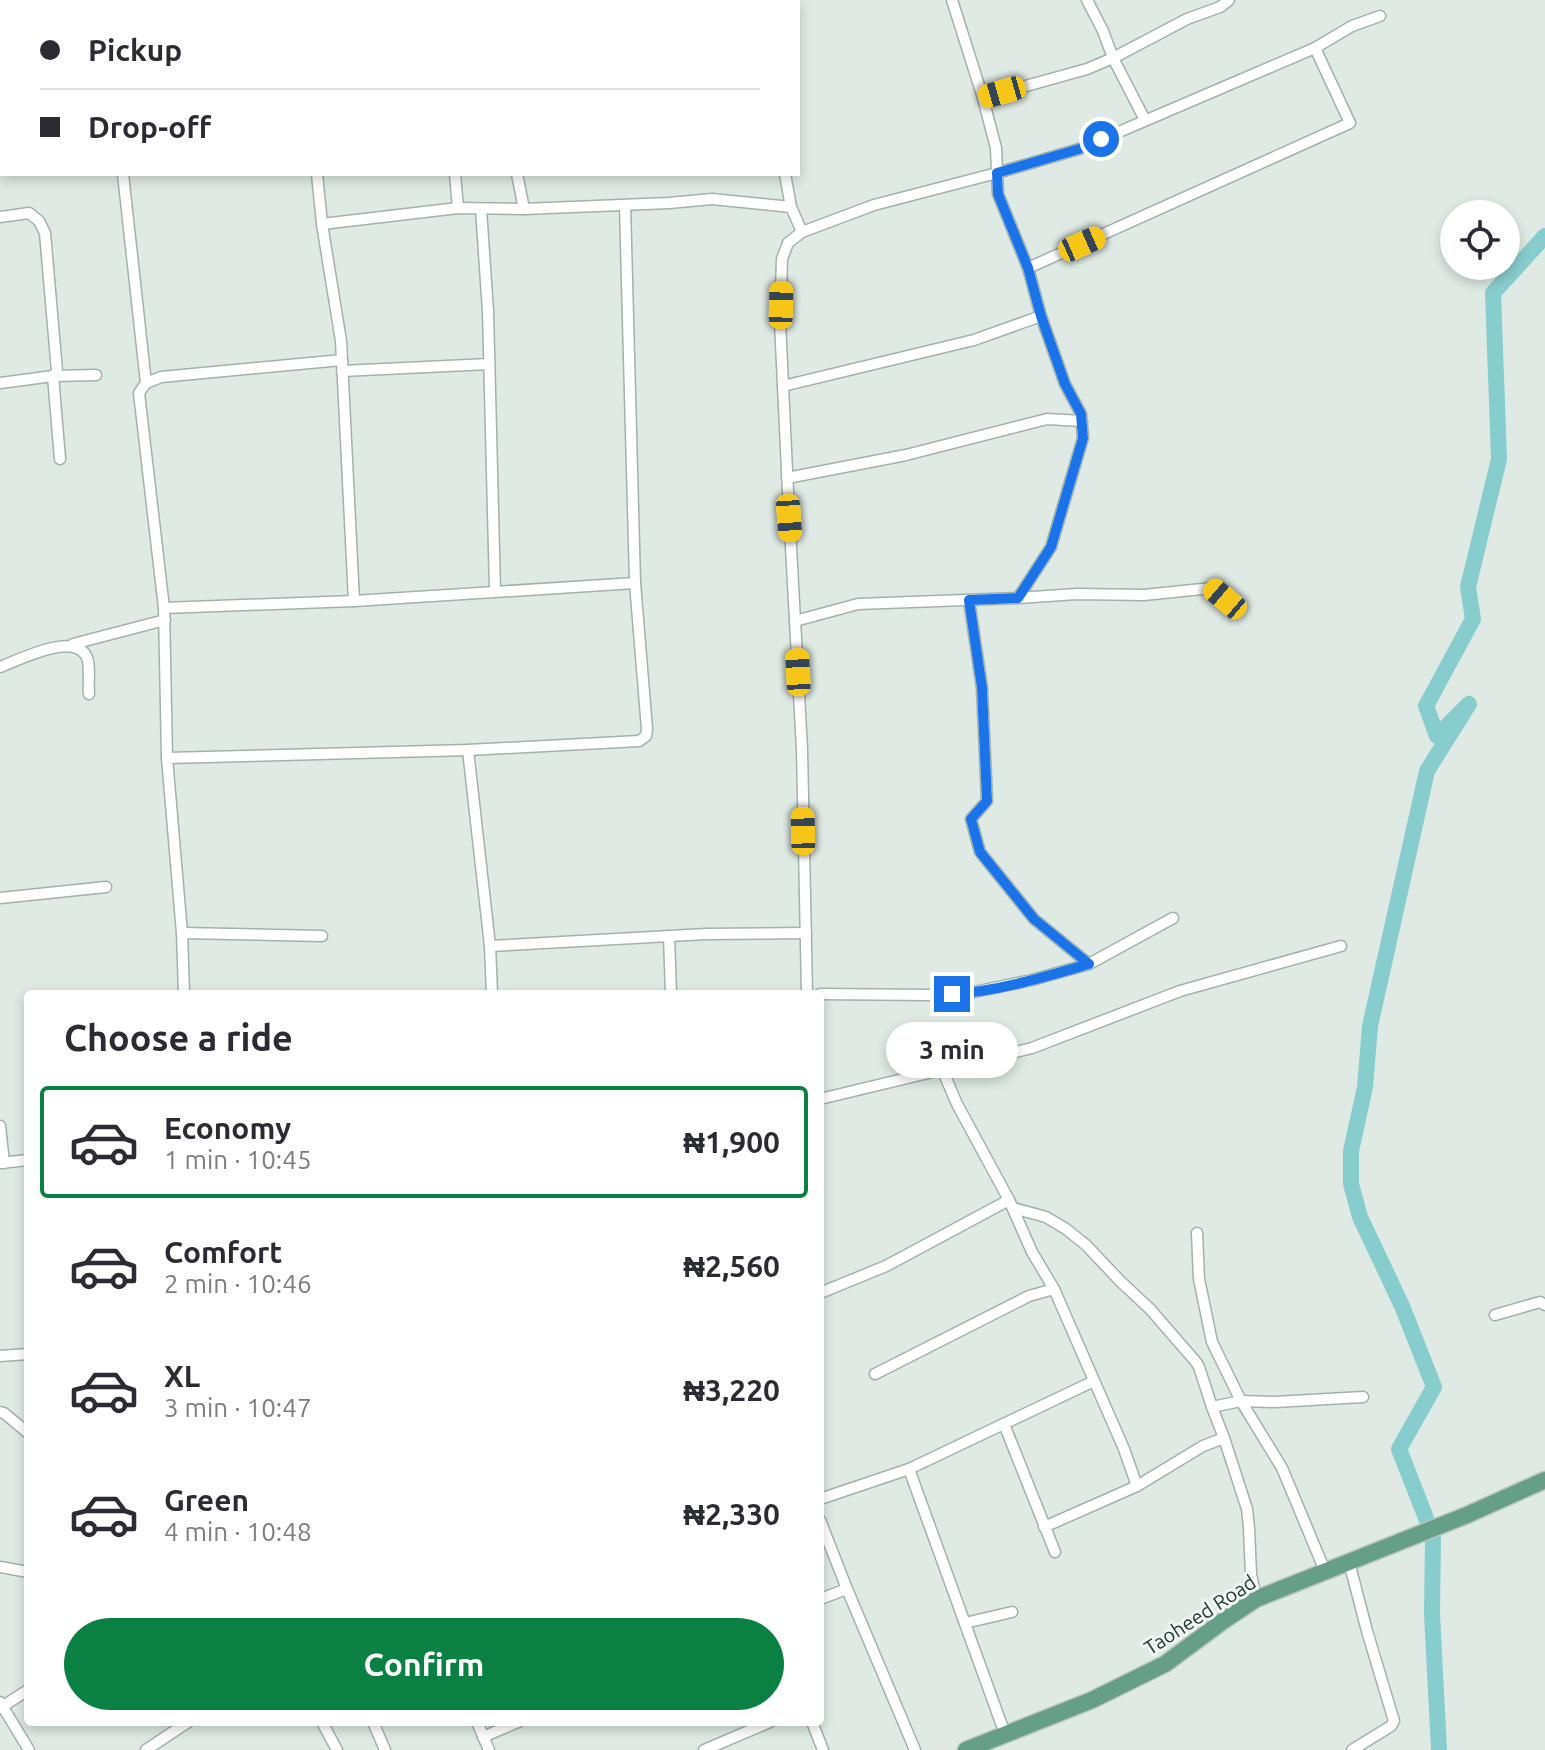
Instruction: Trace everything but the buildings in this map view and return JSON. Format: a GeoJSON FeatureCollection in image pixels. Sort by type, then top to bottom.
{"type":"FeatureCollection","features":[{"type":"Feature","properties":{"kind":"main road","name":"Taoheed Road"},"geometry":{"type":"LineString","coordinates":[[966,1750],[1092,1700],[1165,1664],[1256,1599],[1467,1515],[1545,1480]]}},
{"type":"Feature","properties":{"kind":"street"},"geometry":{"type":"LineString","coordinates":[[952,0],[996,148],[998,194],[1028,268],[1065,384],[1082,421],[1083,438],[1051,547],[1018,598]]}},
{"type":"Feature","properties":{"kind":"street"},"geometry":{"type":"LineString","coordinates":[[1087,0],[1145,120]]}},
{"type":"Feature","properties":{"kind":"street"},"geometry":{"type":"LineString","coordinates":[[983,98],[1087,69],[1229,0]]}},
{"type":"Feature","properties":{"kind":"street"},"geometry":{"type":"LineString","coordinates":[[807,990],[802,749],[780,322],[782,259],[788,243],[802,232],[874,205],[1079,149],[1315,48],[1352,26],[1380,16]]}},
{"type":"Feature","properties":{"kind":"street"},"geometry":{"type":"LineString","coordinates":[[1028,268],[1350,123],[1315,48]]}},
{"type":"Feature","properties":{"kind":"street"},"geometry":{"type":"LineString","coordinates":[[123,176],[146,383]]}},
{"type":"Feature","properties":{"kind":"street"},"geometry":{"type":"LineString","coordinates":[[317,176],[341,341],[354,601]]}},
{"type":"Feature","properties":{"kind":"street"},"geometry":{"type":"LineString","coordinates":[[455,176],[458,208]]}},
{"type":"Feature","properties":{"kind":"street"},"geometry":{"type":"LineString","coordinates":[[517,176],[524,209]]}},
{"type":"Feature","properties":{"kind":"street"},"geometry":{"type":"LineString","coordinates":[[785,176],[791,207],[802,232]]}},
{"type":"Feature","properties":{"kind":"street"},"geometry":{"type":"LineString","coordinates":[[322,224],[458,208],[524,209],[712,199],[791,207]]}},
{"type":"Feature","properties":{"kind":"street"},"geometry":{"type":"LineString","coordinates":[[167,758],[468,750],[639,741],[646,736],[635,583],[625,205]]}},
{"type":"Feature","properties":{"kind":"street"},"geometry":{"type":"LineString","coordinates":[[481,209],[488,311],[495,591]]}},
{"type":"Feature","properties":{"kind":"street"},"geometry":{"type":"LineString","coordinates":[[0,217],[29,213],[45,233],[57,371],[53,376],[60,459]]}},
{"type":"Feature","properties":{"kind":"street"},"geometry":{"type":"LineString","coordinates":[[783,386],[974,340],[1041,316]]}},
{"type":"Feature","properties":{"kind":"street"},"geometry":{"type":"LineString","coordinates":[[184,990],[167,758],[165,614],[139,393],[146,383],[161,377],[342,366],[489,364]]}},
{"type":"Feature","properties":{"kind":"street"},"geometry":{"type":"LineString","coordinates":[[0,383],[53,376],[96,375]]}},
{"type":"Feature","properties":{"kind":"street"},"geometry":{"type":"LineString","coordinates":[[787,478],[906,455],[1047,419],[1082,421]]}},
{"type":"Feature","properties":{"kind":"street"},"geometry":{"type":"LineString","coordinates":[[0,667],[165,614],[635,583]]}},
{"type":"Feature","properties":{"kind":"street"},"geometry":{"type":"LineString","coordinates":[[795,621],[858,604],[1077,594],[1144,595],[1212,588],[1238,610]]}},
{"type":"Feature","properties":{"kind":"street"},"geometry":{"type":"LineString","coordinates":[[969,600],[982,688],[987,801],[971,819],[980,852],[1034,919],[1089,964]]}},
{"type":"Feature","properties":{"kind":"street"},"geometry":{"type":"LineString","coordinates":[[71,645],[78,647],[88,660],[89,694]]}},
{"type":"Feature","properties":{"kind":"street"},"geometry":{"type":"LineString","coordinates":[[468,750],[490,946],[492,990]]}},
{"type":"Feature","properties":{"kind":"street"},"geometry":{"type":"LineString","coordinates":[[0,898],[106,887]]}},
{"type":"Feature","properties":{"kind":"street"},"geometry":{"type":"LineString","coordinates":[[824,994],[974,992],[1032,980],[1089,964],[1173,918]]}},
{"type":"Feature","properties":{"kind":"street"},"geometry":{"type":"LineString","coordinates":[[182,933],[322,936]]}},
{"type":"Feature","properties":{"kind":"street"},"geometry":{"type":"LineString","coordinates":[[490,946],[669,936],[806,933]]}},
{"type":"Feature","properties":{"kind":"street"},"geometry":{"type":"LineString","coordinates":[[669,936],[671,990]]}},
{"type":"Feature","properties":{"kind":"street"},"geometry":{"type":"LineString","coordinates":[[824,1098],[1032,1048],[1180,991],[1341,946]]}},
{"type":"Feature","properties":{"kind":"street"},"geometry":{"type":"LineString","coordinates":[[942,1069],[1032,1252],[1054,1289],[1137,1486]]}},
{"type":"Feature","properties":{"kind":"street"},"geometry":{"type":"LineString","coordinates":[[0,1126],[2,1163],[24,1160]]}},
{"type":"Feature","properties":{"kind":"street"},"geometry":{"type":"LineString","coordinates":[[824,1291],[886,1266],[1011,1204],[1046,1217],[1066,1229],[1150,1309],[1196,1362],[1247,1509],[1251,1574],[1256,1599]]}},
{"type":"Feature","properties":{"kind":"street"},"geometry":{"type":"LineString","coordinates":[[1197,1233],[1199,1279],[1212,1342],[1241,1401],[1282,1468],[1325,1571]]}},
{"type":"Feature","properties":{"kind":"street"},"geometry":{"type":"LineString","coordinates":[[875,1374],[1029,1296],[1054,1289]]}},
{"type":"Feature","properties":{"kind":"street"},"geometry":{"type":"LineString","coordinates":[[1495,1315],[1540,1302],[1545,1305]]}},
{"type":"Feature","properties":{"kind":"street"},"geometry":{"type":"LineString","coordinates":[[0,1356],[24,1354]]}},
{"type":"Feature","properties":{"kind":"street"},"geometry":{"type":"LineString","coordinates":[[824,1498],[909,1469],[1094,1381]]}},
{"type":"Feature","properties":{"kind":"street"},"geometry":{"type":"LineString","coordinates":[[1212,1407],[1241,1401],[1363,1397]]}},
{"type":"Feature","properties":{"kind":"street"},"geometry":{"type":"LineString","coordinates":[[0,1412],[24,1430]]}},
{"type":"Feature","properties":{"kind":"street"},"geometry":{"type":"LineString","coordinates":[[1004,1424],[1055,1552]]}},
{"type":"Feature","properties":{"kind":"street"},"geometry":{"type":"LineString","coordinates":[[1044,1527],[1137,1486],[1203,1446],[1224,1438]]}},
{"type":"Feature","properties":{"kind":"street"},"geometry":{"type":"LineString","coordinates":[[909,1469],[1005,1734]]}},
{"type":"Feature","properties":{"kind":"street"},"geometry":{"type":"LineString","coordinates":[[824,1530],[915,1750]]}},
{"type":"Feature","properties":{"kind":"street"},"geometry":{"type":"LineString","coordinates":[[1349,1562],[1394,1721],[1391,1726],[1352,1750]]}},
{"type":"Feature","properties":{"kind":"street"},"geometry":{"type":"LineString","coordinates":[[0,1567],[24,1571]]}},
{"type":"Feature","properties":{"kind":"street"},"geometry":{"type":"LineString","coordinates":[[824,1598],[847,1589]]}},
{"type":"Feature","properties":{"kind":"street"},"geometry":{"type":"LineString","coordinates":[[965,1623],[1012,1612]]}},
{"type":"Feature","properties":{"kind":"street"},"geometry":{"type":"LineString","coordinates":[[24,1692],[1,1706],[29,1750]]}},
{"type":"Feature","properties":{"kind":"street"},"geometry":{"type":"LineString","coordinates":[[146,1750],[182,1726]]}},
{"type":"Feature","properties":{"kind":"street"},"geometry":{"type":"LineString","coordinates":[[324,1726],[337,1750]]}},
{"type":"Feature","properties":{"kind":"street"},"geometry":{"type":"LineString","coordinates":[[375,1726],[385,1750]]}},
{"type":"Feature","properties":{"kind":"street"},"geometry":{"type":"LineString","coordinates":[[479,1726],[489,1750]]}},
{"type":"Feature","properties":{"kind":"street"},"geometry":{"type":"LineString","coordinates":[[483,1737],[509,1726]]}},
{"type":"Feature","properties":{"kind":"street"},"geometry":{"type":"LineString","coordinates":[[704,1750],[761,1726]]}},
{"type":"Feature","properties":{"kind":"street"},"geometry":{"type":"LineString","coordinates":[[814,1726],[823,1750]]}},
{"type":"Feature","properties":{"kind":"waterway"},"geometry":{"type":"LineString","coordinates":[[1439,1750],[1432,1614],[1433,1536],[1399,1449],[1434,1387],[1402,1306],[1360,1217],[1351,1184],[1351,1151],[1365,1087],[1370,1026],[1427,771],[1469,704],[1437,736],[1426,706],[1473,619],[1468,587],[1499,459],[1493,293],[1545,236]]}},
{"type":"Feature","properties":{"kind":"route"},"geometry":{"type":"LineString","coordinates":[[952,994],[1032,980],[1089,964],[1034,919],[980,852],[971,819],[987,801],[982,688],[969,600],[1018,598],[1051,547],[1083,438],[1081,414],[1065,384],[1028,268],[998,194],[997,173],[1079,149],[1101,139]]}}]}
